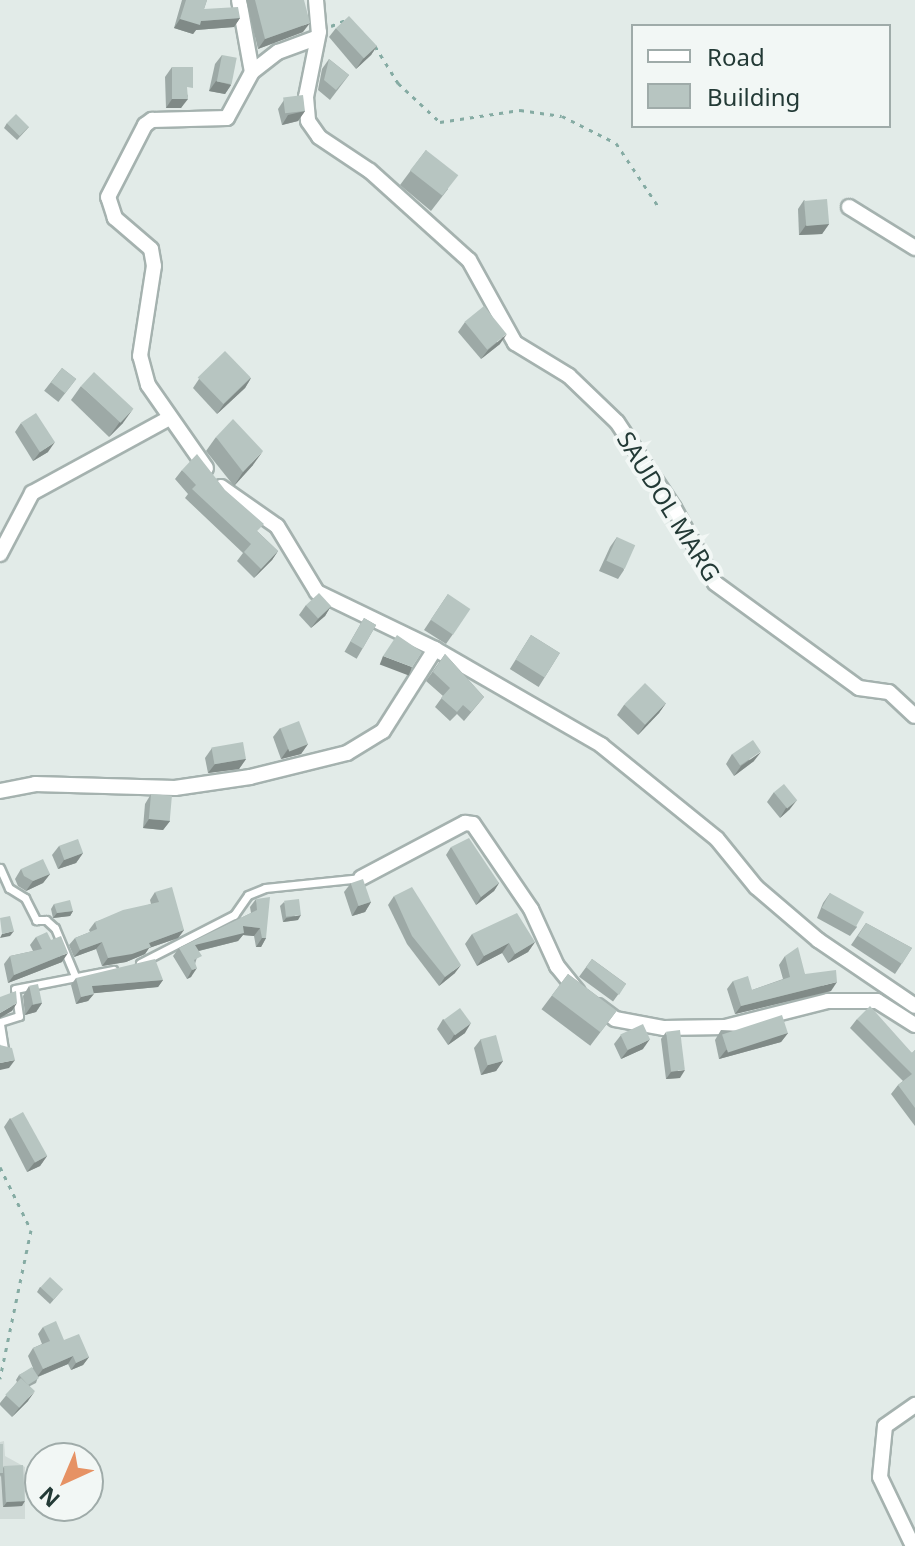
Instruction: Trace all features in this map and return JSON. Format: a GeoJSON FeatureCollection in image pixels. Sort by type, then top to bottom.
{"type":"FeatureCollection","features":[{"type":"Feature","properties":{"kind":"street"},"geometry":{"type":"LineString","coordinates":[[239,0],[252,72]]}},
{"type":"Feature","properties":{"kind":"street","name":"SAUDOL MARG"},"geometry":{"type":"LineString","coordinates":[[316,0],[317,35],[306,97],[308,121],[319,137],[370,171],[469,260],[515,343],[569,376],[617,422],[674,508],[715,583],[742,608],[859,688],[889,692],[915,716]]}},
{"type":"Feature","properties":{"kind":"street"},"geometry":{"type":"LineString","coordinates":[[317,35],[278,52],[252,72],[233,112],[219,122],[167,119],[145,125],[108,197],[115,218],[151,249],[154,266],[140,356],[148,385],[168,419],[226,493],[277,526],[317,592],[435,649],[601,745],[717,839],[756,887],[818,940],[915,1006]]}},
{"type":"Feature","properties":{"kind":"street"},"geometry":{"type":"LineString","coordinates":[[849,207],[915,248]]}},
{"type":"Feature","properties":{"kind":"street"},"geometry":{"type":"LineString","coordinates":[[0,554],[32,493],[168,419]]}},
{"type":"Feature","properties":{"kind":"street"},"geometry":{"type":"LineString","coordinates":[[0,791],[35,784],[175,788],[250,777],[347,753],[383,731],[435,649]]}},
{"type":"Feature","properties":{"kind":"street"},"geometry":{"type":"LineString","coordinates":[[361,878],[465,823],[473,824],[531,909],[557,966],[578,991],[615,1019],[664,1028],[725,1027],[828,1001],[877,1001],[915,1025]]}},
{"type":"Feature","properties":{"kind":"street"},"geometry":{"type":"LineString","coordinates":[[913,1546],[880,1477],[885,1426],[915,1405]]}},
{"type":"Feature","properties":{"kind":"lane"},"geometry":{"type":"LineString","coordinates":[[0,868],[9,888],[25,898],[36,920],[46,920],[55,928],[75,976]]}},
{"type":"Feature","properties":{"kind":"lane"},"geometry":{"type":"LineString","coordinates":[[0,1051],[0,1023],[19,1016],[15,989],[128,968],[159,956],[234,915],[248,895],[265,888],[361,878]]}},
{"type":"Feature","properties":{"kind":"path"},"geometry":{"type":"LineString","coordinates":[[317,35],[349,20]]}},
{"type":"Feature","properties":{"kind":"path"},"geometry":{"type":"LineString","coordinates":[[369,40],[407,95],[440,122],[520,110],[562,116],[616,143],[660,209]]}},
{"type":"Feature","properties":{"kind":"path"},"geometry":{"type":"LineString","coordinates":[[0,1167],[31,1230],[0,1379]]}},
{"type":"Feature","properties":{"kind":"shaded area"},"geometry":{"type":"Polygon","coordinates":[[[4,1441],[5,1456],[24,1466],[24,1519],[0,1519],[0,1442],[4,1441]]]}},
{"type":"Feature","properties":{"kind":"building"},"geometry":{"type":"Polygon","coordinates":[[[186,0],[207,0],[204,9],[238,7],[240,18],[201,21],[200,25],[180,19],[186,0]]]}},
{"type":"Feature","properties":{"kind":"building"},"geometry":{"type":"Polygon","coordinates":[[[255,0],[304,0],[310,23],[265,39],[255,0]]]}},
{"type":"Feature","properties":{"kind":"building"},"geometry":{"type":"Polygon","coordinates":[[[349,16],[377,46],[364,58],[336,28],[349,16]]]}},
{"type":"Feature","properties":{"kind":"building"},"geometry":{"type":"Polygon","coordinates":[[[222,55],[237,58],[232,84],[217,82],[222,55]]]}},
{"type":"Feature","properties":{"kind":"building"},"geometry":{"type":"Polygon","coordinates":[[[329,59],[349,75],[336,90],[324,80],[329,59]]]}},
{"type":"Feature","properties":{"kind":"building"},"geometry":{"type":"Polygon","coordinates":[[[172,67],[193,67],[193,88],[187,87],[188,99],[172,99],[172,67]]]}},
{"type":"Feature","properties":{"kind":"building"},"geometry":{"type":"Polygon","coordinates":[[[303,95],[305,111],[285,113],[283,97],[303,95]]]}},
{"type":"Feature","properties":{"kind":"building"},"geometry":{"type":"Polygon","coordinates":[[[16,114],[29,127],[20,136],[7,123],[16,114]]]}},
{"type":"Feature","properties":{"kind":"building"},"geometry":{"type":"Polygon","coordinates":[[[426,150],[458,175],[442,196],[410,170],[426,150]]]}},
{"type":"Feature","properties":{"kind":"building"},"geometry":{"type":"Polygon","coordinates":[[[827,199],[829,224],[806,226],[804,201],[827,199]]]}},
{"type":"Feature","properties":{"kind":"building"},"geometry":{"type":"Polygon","coordinates":[[[484,306],[507,334],[487,350],[465,322],[484,306]]]}},
{"type":"Feature","properties":{"kind":"building"},"geometry":{"type":"Polygon","coordinates":[[[225,351],[251,378],[223,404],[198,377],[225,351]]]}},
{"type":"Feature","properties":{"kind":"building"},"geometry":{"type":"Polygon","coordinates":[[[62,368],[76,379],[65,393],[51,382],[62,368]]]}},
{"type":"Feature","properties":{"kind":"building"},"geometry":{"type":"Polygon","coordinates":[[[94,372],[133,409],[121,423],[81,386],[94,372]]]}},
{"type":"Feature","properties":{"kind":"building"},"geometry":{"type":"Polygon","coordinates":[[[36,413],[55,442],[40,452],[21,423],[36,413]]]}},
{"type":"Feature","properties":{"kind":"building"},"geometry":{"type":"Polygon","coordinates":[[[233,419],[263,451],[243,472],[216,437],[233,419]]]}},
{"type":"Feature","properties":{"kind":"building"},"geometry":{"type":"Polygon","coordinates":[[[197,454],[225,490],[264,524],[257,531],[278,551],[261,569],[244,552],[251,544],[192,489],[196,485],[182,470],[197,454]]]}},
{"type":"Feature","properties":{"kind":"building"},"geometry":{"type":"Polygon","coordinates":[[[617,537],[635,545],[625,569],[606,561],[617,537]]]}},
{"type":"Feature","properties":{"kind":"building"},"geometry":{"type":"Polygon","coordinates":[[[319,593],[331,606],[318,618],[306,605],[319,593]]]}},
{"type":"Feature","properties":{"kind":"building"},"geometry":{"type":"Polygon","coordinates":[[[448,594],[470,609],[453,635],[431,620],[448,594]]]}},
{"type":"Feature","properties":{"kind":"building"},"geometry":{"type":"Polygon","coordinates":[[[364,618],[376,625],[363,648],[350,641],[364,618]]]}},
{"type":"Feature","properties":{"kind":"building"},"geometry":{"type":"Polygon","coordinates":[[[397,635],[422,652],[412,667],[383,656],[397,635]]]}},
{"type":"Feature","properties":{"kind":"building"},"geometry":{"type":"Polygon","coordinates":[[[531,635],[560,653],[544,678],[516,660],[531,635]]]}},
{"type":"Feature","properties":{"kind":"building"},"geometry":{"type":"Polygon","coordinates":[[[445,654],[484,697],[471,712],[463,705],[457,712],[441,698],[450,688],[433,672],[445,654]]]}},
{"type":"Feature","properties":{"kind":"building"},"geometry":{"type":"Polygon","coordinates":[[[645,683],[666,703],[645,725],[624,705],[645,683]]]}},
{"type":"Feature","properties":{"kind":"building"},"geometry":{"type":"Polygon","coordinates":[[[299,721],[308,744],[289,752],[280,728],[299,721]]]}},
{"type":"Feature","properties":{"kind":"building"},"geometry":{"type":"Polygon","coordinates":[[[753,740],[761,752],[740,766],[732,754],[753,740]]]}},
{"type":"Feature","properties":{"kind":"building"},"geometry":{"type":"Polygon","coordinates":[[[243,742],[246,759],[214,764],[211,748],[243,742]]]}},
{"type":"Feature","properties":{"kind":"building"},"geometry":{"type":"Polygon","coordinates":[[[784,784],[797,800],[787,809],[774,792],[784,784]]]}},
{"type":"Feature","properties":{"kind":"building"},"geometry":{"type":"Polygon","coordinates":[[[151,794],[172,796],[170,821],[149,819],[151,794]]]}},
{"type":"Feature","properties":{"kind":"building"},"geometry":{"type":"Polygon","coordinates":[[[469,838],[499,883],[481,897],[451,847],[469,838]]]}},
{"type":"Feature","properties":{"kind":"building"},"geometry":{"type":"Polygon","coordinates":[[[78,839],[83,853],[64,860],[59,846],[78,839]]]}},
{"type":"Feature","properties":{"kind":"building"},"geometry":{"type":"Polygon","coordinates":[[[43,859],[50,874],[33,881],[24,876],[21,869],[43,859]]]}},
{"type":"Feature","properties":{"kind":"building"},"geometry":{"type":"Polygon","coordinates":[[[363,879],[371,902],[359,906],[351,883],[363,879]]]}},
{"type":"Feature","properties":{"kind":"building"},"geometry":{"type":"Polygon","coordinates":[[[172,887],[184,930],[149,943],[151,947],[132,954],[108,958],[102,942],[80,950],[75,938],[97,929],[95,922],[123,910],[159,902],[155,892],[172,887]]]}},
{"type":"Feature","properties":{"kind":"building"},"geometry":{"type":"Polygon","coordinates":[[[412,887],[461,965],[445,977],[412,936],[394,896],[412,887]]]}},
{"type":"Feature","properties":{"kind":"building"},"geometry":{"type":"Polygon","coordinates":[[[830,893],[864,912],[856,927],[822,908],[830,893]]]}},
{"type":"Feature","properties":{"kind":"building"},"geometry":{"type":"Polygon","coordinates":[[[270,897],[266,938],[262,938],[260,928],[243,926],[244,933],[195,945],[202,956],[194,960],[197,968],[192,970],[179,948],[257,910],[256,899],[270,897]]]}},
{"type":"Feature","properties":{"kind":"building"},"geometry":{"type":"Polygon","coordinates":[[[299,899],[301,915],[286,917],[284,901],[299,899]]]}},
{"type":"Feature","properties":{"kind":"building"},"geometry":{"type":"Polygon","coordinates":[[[70,900],[73,911],[57,913],[54,904],[70,900]]]}},
{"type":"Feature","properties":{"kind":"building"},"geometry":{"type":"Polygon","coordinates":[[[517,913],[535,942],[515,954],[509,943],[484,956],[472,934],[517,913]]]}},
{"type":"Feature","properties":{"kind":"building"},"geometry":{"type":"Polygon","coordinates":[[[10,916],[14,931],[2,934],[0,918],[10,916]]]}},
{"type":"Feature","properties":{"kind":"building"},"geometry":{"type":"Polygon","coordinates":[[[866,923],[912,948],[902,964],[858,936],[866,923]]]}},
{"type":"Feature","properties":{"kind":"building"},"geometry":{"type":"Polygon","coordinates":[[[47,932],[51,940],[61,936],[68,953],[14,975],[10,956],[42,949],[36,937],[47,932]]]}},
{"type":"Feature","properties":{"kind":"building"},"geometry":{"type":"Polygon","coordinates":[[[798,947],[805,974],[836,970],[837,982],[741,1006],[733,981],[748,976],[752,990],[790,977],[785,956],[798,947]]]}},
{"type":"Feature","properties":{"kind":"building"},"geometry":{"type":"Polygon","coordinates":[[[155,959],[163,980],[92,986],[94,994],[81,997],[76,978],[155,959]]]}},
{"type":"Feature","properties":{"kind":"building"},"geometry":{"type":"Polygon","coordinates":[[[592,959],[626,984],[619,995],[586,967],[592,959]]]}},
{"type":"Feature","properties":{"kind":"building"},"geometry":{"type":"Polygon","coordinates":[[[568,974],[617,1011],[600,1032],[552,996],[568,974]]]}},
{"type":"Feature","properties":{"kind":"building"},"geometry":{"type":"Polygon","coordinates":[[[38,984],[42,1003],[33,1004],[29,986],[38,984]]]}},
{"type":"Feature","properties":{"kind":"building"},"geometry":{"type":"Polygon","coordinates":[[[16,991],[17,1003],[0,1013],[0,997],[16,991]]]}},
{"type":"Feature","properties":{"kind":"building"},"geometry":{"type":"Polygon","coordinates":[[[870,1006],[912,1053],[915,1050],[915,1108],[898,1085],[912,1074],[857,1019],[870,1006]]]}},
{"type":"Feature","properties":{"kind":"building"},"geometry":{"type":"Polygon","coordinates":[[[460,1008],[471,1023],[455,1035],[444,1020],[460,1008]]]}},
{"type":"Feature","properties":{"kind":"building"},"geometry":{"type":"Polygon","coordinates":[[[782,1015],[788,1033],[728,1053],[722,1034],[782,1015]]]}},
{"type":"Feature","properties":{"kind":"building"},"geometry":{"type":"Polygon","coordinates":[[[643,1024],[650,1039],[628,1050],[620,1035],[643,1024]]]}},
{"type":"Feature","properties":{"kind":"building"},"geometry":{"type":"Polygon","coordinates":[[[680,1030],[685,1070],[671,1071],[666,1032],[680,1030]]]}},
{"type":"Feature","properties":{"kind":"building"},"geometry":{"type":"Polygon","coordinates":[[[496,1035],[503,1061],[488,1065],[481,1039],[496,1035]]]}},
{"type":"Feature","properties":{"kind":"building"},"geometry":{"type":"Polygon","coordinates":[[[0,1045],[12,1048],[15,1060],[0,1063],[0,1045]]]}},
{"type":"Feature","properties":{"kind":"building"},"geometry":{"type":"Polygon","coordinates":[[[23,1112],[47,1156],[35,1163],[11,1119],[23,1112]]]}},
{"type":"Feature","properties":{"kind":"building"},"geometry":{"type":"Polygon","coordinates":[[[50,1277],[63,1289],[54,1300],[40,1287],[50,1277]]]}},
{"type":"Feature","properties":{"kind":"building"},"geometry":{"type":"Polygon","coordinates":[[[56,1321],[64,1340],[79,1334],[89,1357],[76,1363],[73,1356],[43,1369],[33,1348],[50,1341],[43,1327],[56,1321]]]}},
{"type":"Feature","properties":{"kind":"building"},"geometry":{"type":"Polygon","coordinates":[[[32,1367],[39,1378],[28,1385],[19,1375],[32,1367]]]}},
{"type":"Feature","properties":{"kind":"building"},"geometry":{"type":"Polygon","coordinates":[[[21,1378],[35,1391],[19,1408],[5,1395],[21,1378]]]}},
{"type":"Feature","properties":{"kind":"building"},"geometry":{"type":"Polygon","coordinates":[[[0,1444],[3,1444],[3,1473],[0,1473],[0,1444]]]}},
{"type":"Feature","properties":{"kind":"building"},"geometry":{"type":"Polygon","coordinates":[[[23,1465],[24,1501],[6,1502],[4,1466],[23,1465]]]}}]}
